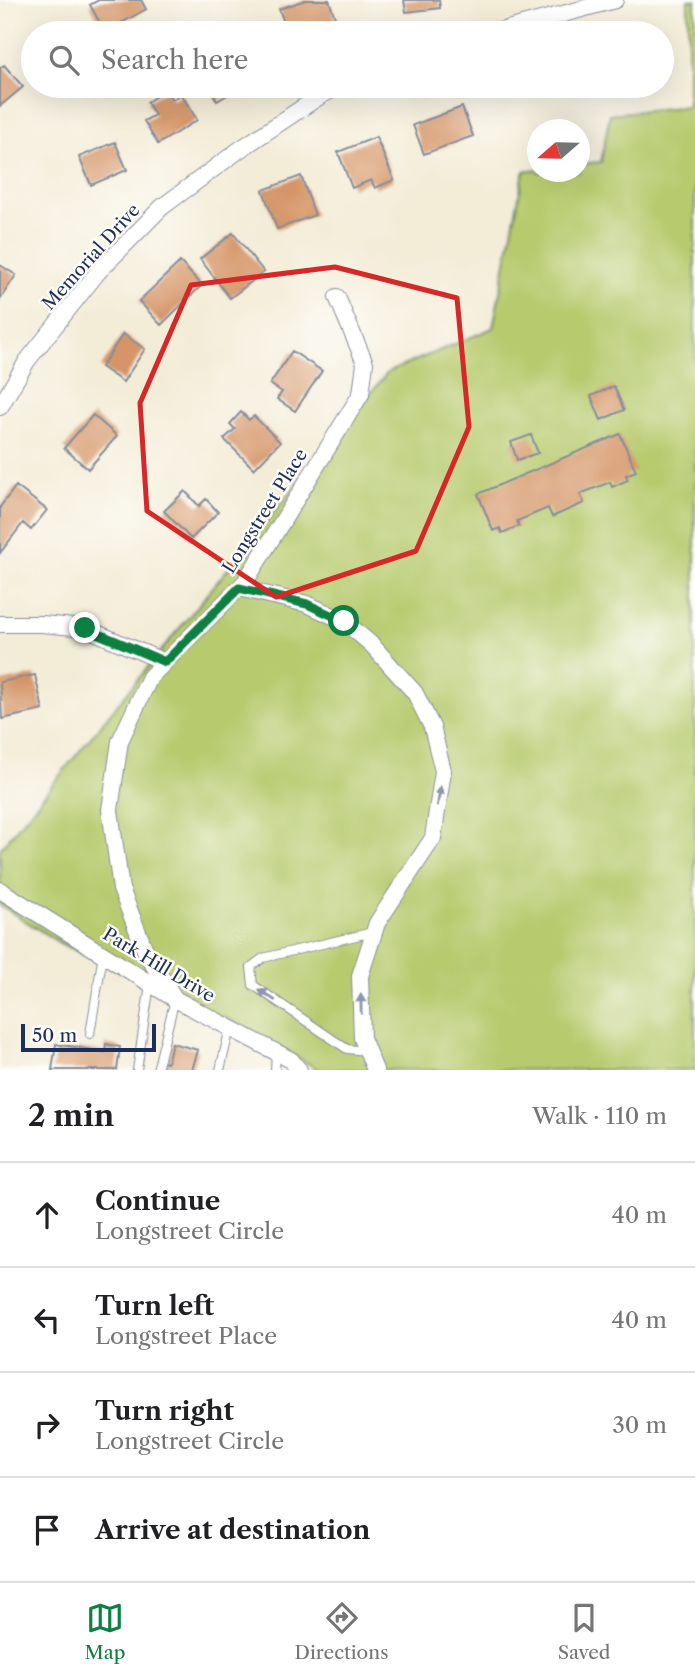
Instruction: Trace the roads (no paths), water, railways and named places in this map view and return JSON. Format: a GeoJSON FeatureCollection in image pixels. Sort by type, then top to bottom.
{"type":"FeatureCollection","features":[{"type":"Feature","properties":{"kind":"street"},"geometry":{"type":"LineString","coordinates":[[537,21],[615,0]]}},
{"type":"Feature","properties":{"kind":"street","name":"Memorial Drive"},"geometry":{"type":"LineString","coordinates":[[0,407],[27,361],[98,272],[162,206],[317,98]]}},
{"type":"Feature","properties":{"kind":"street","name":"Longstreet Place"},"geometry":{"type":"LineString","coordinates":[[175,999],[147,955],[121,889],[110,810],[120,741],[150,677],[239,588],[361,394],[365,363],[337,297]]}},
{"type":"Feature","properties":{"kind":"street"},"geometry":{"type":"LineString","coordinates":[[239,588],[307,604],[344,621],[372,645],[415,693],[432,727],[443,771],[433,838],[377,923],[360,976],[362,1038],[375,1070]]}},
{"type":"Feature","properties":{"kind":"street"},"geometry":{"type":"LineString","coordinates":[[0,624],[85,628],[165,662]]}},
{"type":"Feature","properties":{"kind":"street","name":"Park Hill Drive"},"geometry":{"type":"LineString","coordinates":[[0,890],[175,999],[291,1060],[299,1070]]}},
{"type":"Feature","properties":{"kind":"lane"},"geometry":{"type":"LineString","coordinates":[[367,1051],[347,1049],[253,985],[251,967],[262,958],[374,932]]}},
{"type":"Feature","properties":{"kind":"lane"},"geometry":{"type":"LineString","coordinates":[[90,1034],[103,954]]}},
{"type":"Feature","properties":{"kind":"lane"},"geometry":{"type":"LineString","coordinates":[[138,1070],[150,984]]}},
{"type":"Feature","properties":{"kind":"lane"},"geometry":{"type":"LineString","coordinates":[[157,1070],[175,999]]}},
{"type":"Feature","properties":{"kind":"lane"},"geometry":{"type":"LineString","coordinates":[[220,1070],[230,1028]]}},
{"type":"Feature","properties":{"kind":"lane"},"geometry":{"type":"LineString","coordinates":[[275,1070],[276,1052]]}}]}
